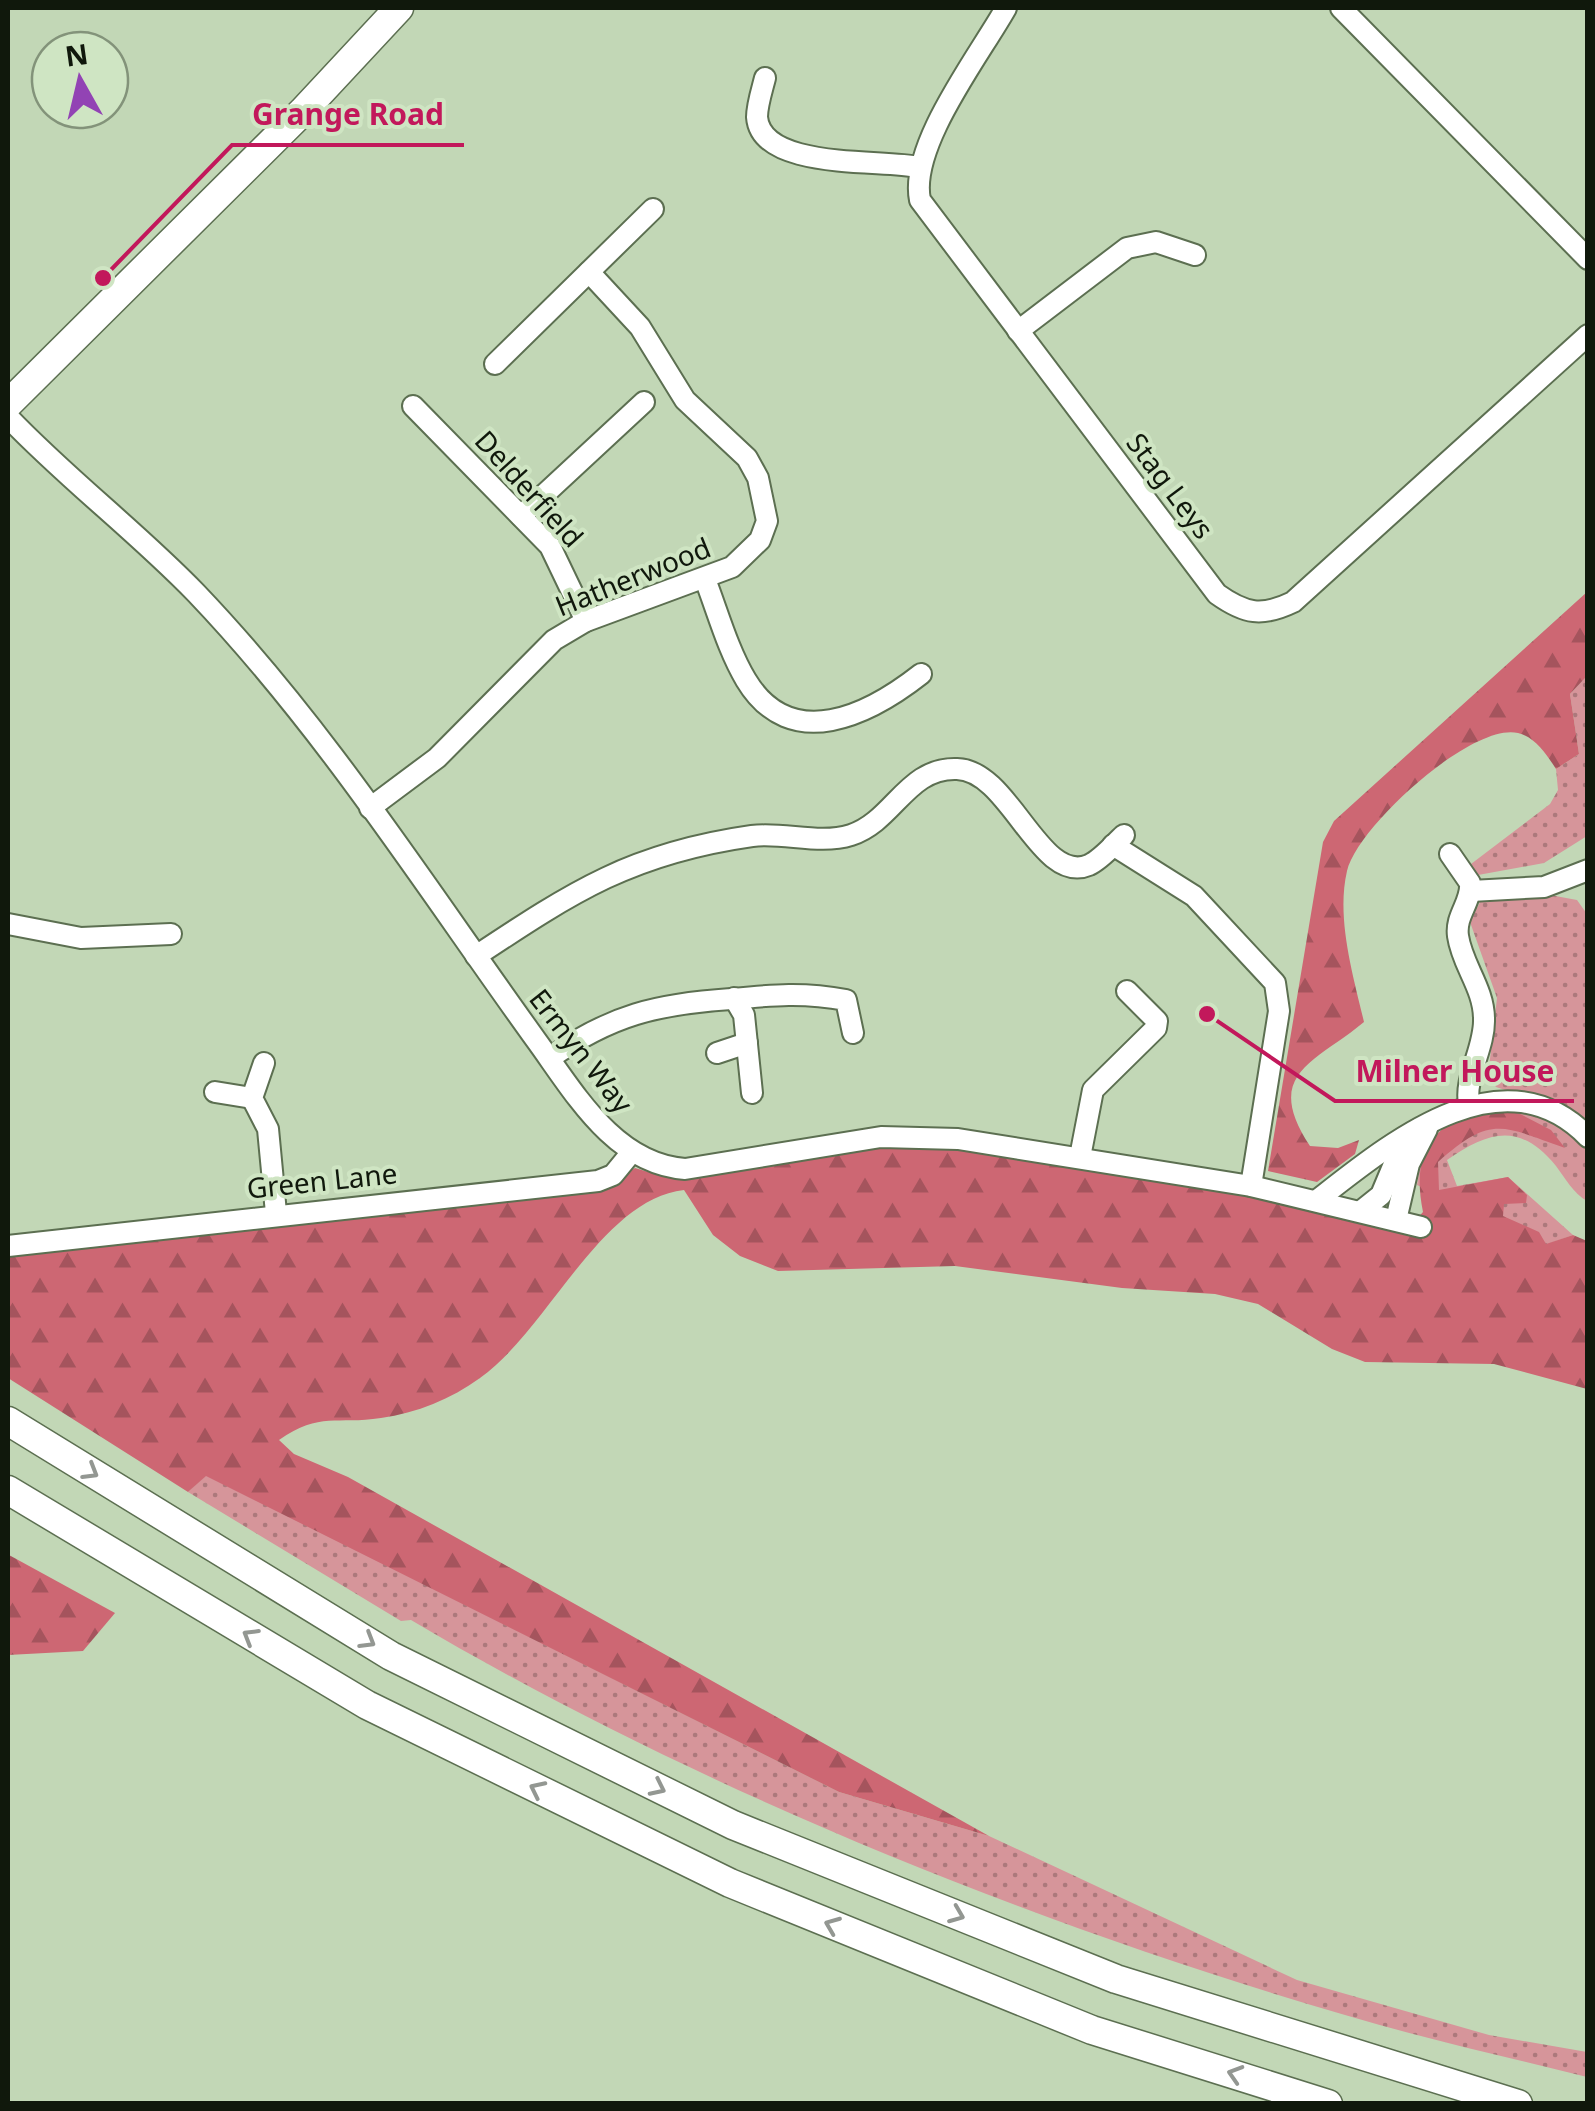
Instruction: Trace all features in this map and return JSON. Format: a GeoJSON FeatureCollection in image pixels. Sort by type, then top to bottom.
{"type":"FeatureCollection","features":[{"type":"Feature","properties":{"kind":"highway"},"geometry":{"type":"LineString","coordinates":[[8,404],[312,101],[399,8]]}},
{"type":"Feature","properties":{"kind":"highway"},"geometry":{"type":"LineString","coordinates":[[8,1421],[391,1656],[733,1826],[1116,1980],[1518,2104]]}},
{"type":"Feature","properties":{"kind":"highway"},"geometry":{"type":"LineString","coordinates":[[8,1490],[367,1706],[730,1883],[1092,2030],[1328,2104]]}},
{"type":"Feature","properties":{"kind":"street"},"geometry":{"type":"LineString","coordinates":[[765,78],[757,115],[760,128],[784,152],[918,167],[1006,8]]}},
{"type":"Feature","properties":{"kind":"street"},"geometry":{"type":"LineString","coordinates":[[1341,8],[1588,258]]}},
{"type":"Feature","properties":{"kind":"street","name":"Stag Leys"},"geometry":{"type":"LineString","coordinates":[[918,167],[917,186],[928,215],[1217,594],[1246,612],[1260,614],[1293,602],[1588,335]]}},
{"type":"Feature","properties":{"kind":"street"},"geometry":{"type":"LineString","coordinates":[[495,364],[652,209]]}},
{"type":"Feature","properties":{"kind":"street"},"geometry":{"type":"LineString","coordinates":[[1018,330],[1127,248],[1156,242],[1195,255]]}},
{"type":"Feature","properties":{"kind":"street","name":"Hatherwood"},"geometry":{"type":"LineString","coordinates":[[370,808],[437,758],[528,661],[586,621],[705,580],[732,567],[760,540],[767,520],[758,478],[736,444],[685,400],[640,326],[590,272]]}},
{"type":"Feature","properties":{"kind":"street"},"geometry":{"type":"LineString","coordinates":[[521,516],[644,402]]}},
{"type":"Feature","properties":{"kind":"street","name":"Delderfield"},"geometry":{"type":"LineString","coordinates":[[413,406],[550,546],[566,571],[586,621]]}},
{"type":"Feature","properties":{"kind":"street","name":"Ermyn Way"},"geometry":{"type":"LineString","coordinates":[[8,417],[197,595],[370,808],[589,1109],[631,1152],[662,1166],[685,1168],[902,1136],[1080,1157],[1251,1186],[1421,1228]]}},
{"type":"Feature","properties":{"kind":"street"},"geometry":{"type":"LineString","coordinates":[[705,580],[748,685],[776,710],[800,720],[849,718],[891,697],[921,674]]}},
{"type":"Feature","properties":{"kind":"street"},"geometry":{"type":"LineString","coordinates":[[476,956],[603,876],[700,845],[758,836],[846,837],[867,829],[925,774],[950,768],[975,770],[995,787],[1050,856],[1064,865],[1091,864],[1119,840],[1194,896],[1275,983],[1279,1011],[1251,1186]]}},
{"type":"Feature","properties":{"kind":"street"},"geometry":{"type":"LineString","coordinates":[[1450,854],[1471,890]]}},
{"type":"Feature","properties":{"kind":"street"},"geometry":{"type":"LineString","coordinates":[[1471,890],[1544,887],[1588,870]]}},
{"type":"Feature","properties":{"kind":"street"},"geometry":{"type":"LineString","coordinates":[[1469,1104],[1467,1092],[1479,1058],[1484,1017],[1482,997],[1458,936],[1460,912],[1471,890]]}},
{"type":"Feature","properties":{"kind":"street"},"geometry":{"type":"LineString","coordinates":[[8,924],[80,938],[171,934]]}},
{"type":"Feature","properties":{"kind":"street"},"geometry":{"type":"LineString","coordinates":[[1080,1157],[1093,1090],[1156,1028],[1157,1021],[1127,991]]}},
{"type":"Feature","properties":{"kind":"street"},"geometry":{"type":"LineString","coordinates":[[550,1058],[613,1020],[690,1000],[774,992],[846,1000],[852,1033]]}},
{"type":"Feature","properties":{"kind":"street"},"geometry":{"type":"LineString","coordinates":[[734,998],[744,1015],[752,1094]]}},
{"type":"Feature","properties":{"kind":"street"},"geometry":{"type":"LineString","coordinates":[[718,1053],[747,1044]]}},
{"type":"Feature","properties":{"kind":"street"},"geometry":{"type":"LineString","coordinates":[[264,1063],[252,1098],[268,1129],[276,1213]]}},
{"type":"Feature","properties":{"kind":"street"},"geometry":{"type":"LineString","coordinates":[[215,1092],[252,1098]]}},
{"type":"Feature","properties":{"kind":"street"},"geometry":{"type":"LineString","coordinates":[[1316,1201],[1404,1140],[1469,1104],[1504,1099],[1534,1104],[1566,1118],[1588,1137]]}},
{"type":"Feature","properties":{"kind":"street"},"geometry":{"type":"LineString","coordinates":[[1396,1220],[1409,1164],[1428,1127]]}},
{"type":"Feature","properties":{"kind":"street"},"geometry":{"type":"LineString","coordinates":[[1361,1211],[1382,1195],[1404,1140]]}},
{"type":"Feature","properties":{"kind":"street","name":"Green Lane"},"geometry":{"type":"LineString","coordinates":[[8,1246],[276,1213],[598,1181],[613,1175],[631,1152]]}},
{"type":"Feature","properties":{"kind":"shaded area"},"geometry":{"type":"Polygon","coordinates":[[[1587,676],[1587,836],[1544,863],[1478,875],[1471,864],[1550,804],[1558,790],[1556,769],[1579,754],[1570,694],[1587,676]]]}},
{"type":"Feature","properties":{"kind":"shaded area"},"geometry":{"type":"Polygon","coordinates":[[[1550,895],[1577,900],[1587,914],[1587,1128],[1558,1107],[1496,1087],[1488,1076],[1497,998],[1470,922],[1480,902],[1550,895]]]}},
{"type":"Feature","properties":{"kind":"shaded area"},"geometry":{"type":"Polygon","coordinates":[[[1510,1107],[1562,1124],[1587,1149],[1587,1201],[1542,1152],[1516,1137],[1490,1138],[1447,1160],[1457,1186],[1508,1177],[1573,1235],[1545,1245],[1417,1185],[1422,1154],[1510,1107]]]}},
{"type":"Feature","properties":{"kind":"shaded area"},"geometry":{"type":"Polygon","coordinates":[[[206,1475],[839,1792],[989,1836],[1297,1980],[1489,2035],[1587,2052],[1587,2077],[1405,2032],[1226,1979],[986,1894],[866,1846],[631,1739],[411,1620],[401,1621],[188,1492],[206,1475]]]}},
{"type":"Feature","properties":{"kind":"green space"},"geometry":{"type":"Polygon","coordinates":[[[1587,592],[1587,676],[1570,694],[1579,754],[1556,769],[1535,742],[1518,733],[1498,734],[1473,744],[1419,781],[1371,829],[1355,852],[1347,871],[1343,908],[1364,1022],[1301,1072],[1293,1085],[1291,1102],[1310,1146],[1338,1148],[1359,1140],[1355,1154],[1317,1182],[1268,1171],[1323,842],[1334,821],[1587,592]]]}},
{"type":"Feature","properties":{"kind":"green space"},"geometry":{"type":"Polygon","coordinates":[[[1507,1107],[1551,1130],[1565,1148],[1511,1130],[1485,1131],[1438,1162],[1439,1190],[1508,1177],[1527,1195],[1526,1203],[1504,1204],[1503,1216],[1539,1232],[1546,1244],[1573,1235],[1587,1241],[1587,1389],[1494,1364],[1365,1362],[1332,1349],[1258,1304],[1215,1294],[1122,1288],[955,1266],[778,1271],[740,1256],[713,1235],[684,1190],[654,1199],[627,1217],[601,1241],[505,1357],[469,1386],[408,1413],[318,1422],[279,1440],[294,1454],[348,1477],[989,1836],[839,1792],[206,1476],[188,1492],[8,1378],[8,1253],[268,1222],[560,1195],[603,1189],[635,1168],[655,1174],[691,1174],[913,1140],[1264,1195],[1406,1231],[1423,1212],[1421,1168],[1435,1137],[1464,1117],[1507,1107]]]}},
{"type":"Feature","properties":{"kind":"green space"},"geometry":{"type":"Polygon","coordinates":[[[9,1555],[115,1613],[83,1651],[8,1655],[9,1555]]]}},
{"type":"Feature","properties":{"kind":"place","name":"Grange Road"},"geometry":{"type":"Point","coordinates":[103,278]}},
{"type":"Feature","properties":{"kind":"place","name":"Milner House"},"geometry":{"type":"Point","coordinates":[1207,1014]}}]}
